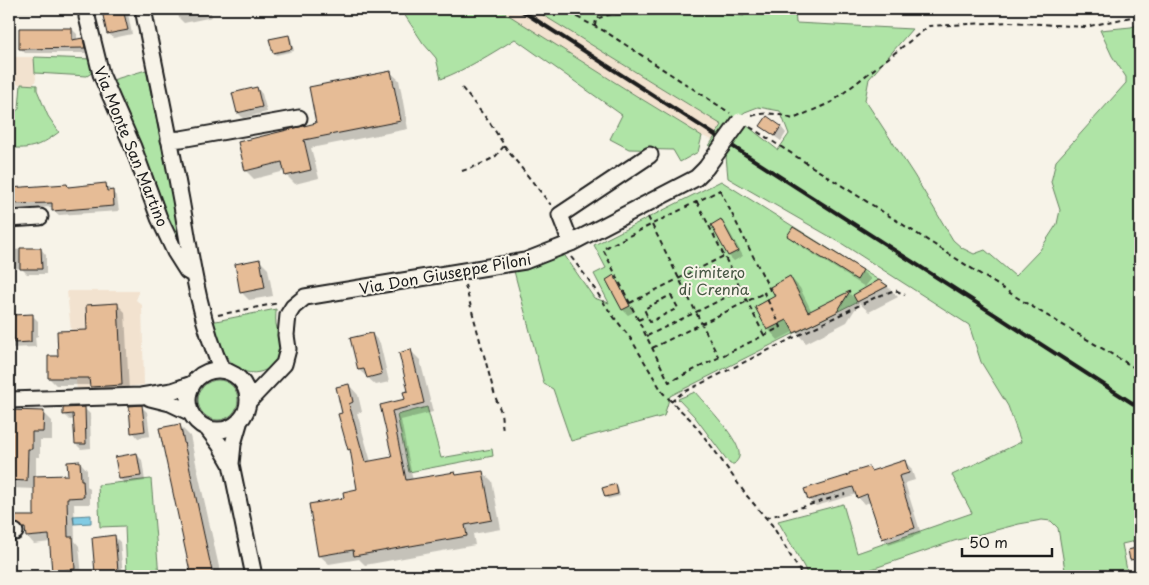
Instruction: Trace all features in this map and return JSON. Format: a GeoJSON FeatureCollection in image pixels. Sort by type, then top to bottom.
{"type":"FeatureCollection","features":[{"type":"Feature","properties":{"kind":"street","name":"Via Monte San Martino"},"geometry":{"type":"LineString","coordinates":[[87,9],[87,17],[101,74],[133,147],[159,218],[175,252],[187,270],[194,275]]}},
{"type":"Feature","properties":{"kind":"street","name":"Via Monte San Martino"},"geometry":{"type":"LineString","coordinates":[[143,9],[203,317],[222,370]]}},
{"type":"Feature","properties":{"kind":"street"},"geometry":{"type":"LineString","coordinates":[[169,140],[299,118]]}},
{"type":"Feature","properties":{"kind":"street","name":"Via Don Giuseppe Piloni"},"geometry":{"type":"LineString","coordinates":[[293,307],[305,297],[525,261],[568,244],[696,178],[706,168],[740,120]]}},
{"type":"Feature","properties":{"kind":"street"},"geometry":{"type":"LineString","coordinates":[[568,244],[560,215],[650,155]]}},
{"type":"Feature","properties":{"kind":"street"},"geometry":{"type":"LineString","coordinates":[[9,219],[40,217]]}},
{"type":"Feature","properties":{"kind":"street"},"geometry":{"type":"LineString","coordinates":[[248,402],[284,364],[288,349],[286,335],[288,316],[293,307]]}},
{"type":"Feature","properties":{"kind":"street","name":"Via Monte San Martino"},"geometry":{"type":"LineString","coordinates":[[196,380],[206,357],[203,317]]}},
{"type":"Feature","properties":{"kind":"street"},"geometry":{"type":"LineString","coordinates":[[9,400],[141,396],[172,391],[196,380],[207,372],[222,370],[232,373],[245,386],[248,402],[246,411],[233,426],[216,430],[207,428]]}},
{"type":"Feature","properties":{"kind":"street"},"geometry":{"type":"LineString","coordinates":[[240,380],[280,370]]}},
{"type":"Feature","properties":{"kind":"street"},"geometry":{"type":"LineString","coordinates":[[196,380],[188,394],[188,404],[191,413],[195,419],[207,428],[231,464]]}},
{"type":"Feature","properties":{"kind":"street"},"geometry":{"type":"LineString","coordinates":[[141,396],[170,403],[191,413]]}},
{"type":"Feature","properties":{"kind":"street"},"geometry":{"type":"LineString","coordinates":[[240,420],[233,444],[231,464],[254,576]]}},
{"type":"Feature","properties":{"kind":"path"},"geometry":{"type":"LineString","coordinates":[[562,9],[606,32],[1021,300],[1140,371]]}},
{"type":"Feature","properties":{"kind":"path"},"geometry":{"type":"LineString","coordinates":[[594,26],[596,19],[611,14],[710,10],[762,12]]}},
{"type":"Feature","properties":{"kind":"path"},"geometry":{"type":"LineString","coordinates":[[740,120],[758,114],[775,113],[793,119],[832,102],[929,26],[1010,22],[1085,27],[1140,16]]}},
{"type":"Feature","properties":{"kind":"path"},"geometry":{"type":"LineString","coordinates":[[462,88],[531,180],[560,215]]}},
{"type":"Feature","properties":{"kind":"path"},"geometry":{"type":"LineString","coordinates":[[462,170],[479,165],[495,157],[505,145]]}},
{"type":"Feature","properties":{"kind":"path"},"geometry":{"type":"LineString","coordinates":[[652,348],[770,290],[720,190],[603,249],[646,337],[669,382],[780,327],[764,293]]}},
{"type":"Feature","properties":{"kind":"path"},"geometry":{"type":"LineString","coordinates":[[697,202],[764,335]]}},
{"type":"Feature","properties":{"kind":"path"},"geometry":{"type":"LineString","coordinates":[[642,206],[719,358]]}},
{"type":"Feature","properties":{"kind":"path"},"geometry":{"type":"LineString","coordinates":[[568,244],[571,257],[631,339],[663,393],[691,420],[712,447],[776,533],[801,576]]}},
{"type":"Feature","properties":{"kind":"path"},"geometry":{"type":"LineString","coordinates":[[630,303],[724,256]]}},
{"type":"Feature","properties":{"kind":"path"},"geometry":{"type":"LineString","coordinates":[[462,272],[501,412],[503,432]]}},
{"type":"Feature","properties":{"kind":"path"},"geometry":{"type":"LineString","coordinates":[[646,337],[741,290]]}},
{"type":"Feature","properties":{"kind":"path"},"geometry":{"type":"LineString","coordinates":[[671,402],[682,393],[876,297],[895,290],[905,295]]}},
{"type":"Feature","properties":{"kind":"path"},"geometry":{"type":"LineString","coordinates":[[671,295],[678,308],[650,322],[647,316],[644,309],[671,295]]}},
{"type":"Feature","properties":{"kind":"path"},"geometry":{"type":"LineString","coordinates":[[203,317],[279,303],[293,307]]}},
{"type":"Feature","properties":{"kind":"path"},"geometry":{"type":"LineString","coordinates":[[638,320],[647,316]]}},
{"type":"Feature","properties":{"kind":"path"},"geometry":{"type":"LineString","coordinates":[[765,518],[845,494]]}},
{"type":"Feature","properties":{"kind":"shaded area"},"geometry":{"type":"Polygon","coordinates":[[[497,9],[533,9],[722,125],[712,140],[702,136],[497,9]]]}},
{"type":"Feature","properties":{"kind":"shaded area"},"geometry":{"type":"Polygon","coordinates":[[[9,57],[34,57],[36,79],[34,84],[9,84],[9,57]]]}},
{"type":"Feature","properties":{"kind":"shaded area"},"geometry":{"type":"Polygon","coordinates":[[[67,291],[138,291],[136,300],[142,305],[144,385],[77,391],[67,291]]]}},
{"type":"Feature","properties":{"kind":"green space"},"geometry":{"type":"Polygon","coordinates":[[[399,9],[499,9],[702,136],[698,152],[680,162],[673,150],[629,149],[610,139],[622,115],[515,39],[470,66],[441,79],[436,58],[399,9]]]}},
{"type":"Feature","properties":{"kind":"green space"},"geometry":{"type":"Polygon","coordinates":[[[533,9],[574,9],[608,12],[607,16],[713,13],[744,16],[747,9],[795,9],[796,23],[912,29],[869,79],[865,100],[914,175],[953,240],[962,248],[974,254],[985,250],[1015,276],[1040,250],[1057,224],[1060,210],[1051,182],[1056,161],[1126,83],[1126,77],[1112,56],[1100,30],[1131,27],[1140,24],[1140,540],[1122,544],[1128,576],[1066,576],[1058,528],[1051,521],[1042,520],[954,541],[856,576],[808,576],[778,521],[843,504],[857,553],[972,513],[952,475],[1021,442],[1008,406],[981,362],[969,325],[841,243],[728,178],[726,156],[709,146],[722,125],[533,9]],[[758,107],[745,112],[737,118],[778,150],[789,134],[780,111],[758,107]]]}},
{"type":"Feature","properties":{"kind":"green space"},"geometry":{"type":"Polygon","coordinates":[[[34,57],[93,59],[96,70],[87,76],[35,73],[34,57]]]}},
{"type":"Feature","properties":{"kind":"green space"},"geometry":{"type":"Polygon","coordinates":[[[146,70],[182,243],[179,244],[176,244],[109,81],[146,70]]]}},
{"type":"Feature","properties":{"kind":"green space"},"geometry":{"type":"Polygon","coordinates":[[[21,84],[37,85],[37,90],[48,116],[59,132],[36,146],[23,148],[9,147],[9,116],[19,109],[21,84]]]}},
{"type":"Feature","properties":{"kind":"green space","name":"Cimitero di Crenna"},"geometry":{"type":"Polygon","coordinates":[[[721,181],[888,286],[670,396],[664,416],[571,441],[553,389],[544,384],[514,271],[563,253],[594,298],[609,303],[594,274],[606,268],[594,245],[721,181]]]}},
{"type":"Feature","properties":{"kind":"green space"},"geometry":{"type":"Polygon","coordinates":[[[276,309],[276,324],[280,348],[278,359],[270,367],[260,372],[250,373],[241,370],[227,357],[211,322],[276,309]]]}},
{"type":"Feature","properties":{"kind":"green space"},"geometry":{"type":"Polygon","coordinates":[[[218,380],[232,386],[238,400],[232,414],[218,420],[204,414],[198,400],[204,386],[218,380]]]}},
{"type":"Feature","properties":{"kind":"green space"},"geometry":{"type":"Polygon","coordinates":[[[695,392],[722,423],[735,442],[739,450],[739,457],[734,464],[730,464],[695,417],[678,399],[695,392]]]}},
{"type":"Feature","properties":{"kind":"green space"},"geometry":{"type":"Polygon","coordinates":[[[427,407],[441,458],[492,449],[493,456],[409,472],[397,415],[427,407]]]}},
{"type":"Feature","properties":{"kind":"green space"},"geometry":{"type":"Polygon","coordinates":[[[151,479],[159,576],[127,576],[125,526],[100,527],[98,485],[151,479]]]}},
{"type":"Feature","properties":{"kind":"water"},"geometry":{"type":"Polygon","coordinates":[[[91,515],[91,523],[74,524],[73,516],[91,515]]]}},
{"type":"Feature","properties":{"kind":"building"},"geometry":{"type":"Polygon","coordinates":[[[123,9],[128,30],[107,34],[102,11],[123,9]]]}},
{"type":"Feature","properties":{"kind":"building"},"geometry":{"type":"Polygon","coordinates":[[[19,28],[72,28],[72,40],[83,38],[85,48],[19,49],[19,28]]]}},
{"type":"Feature","properties":{"kind":"building"},"geometry":{"type":"Polygon","coordinates":[[[289,35],[292,49],[273,53],[269,39],[289,35]]]}},
{"type":"Feature","properties":{"kind":"building"},"geometry":{"type":"Polygon","coordinates":[[[391,71],[401,121],[304,140],[311,170],[285,176],[282,162],[245,171],[238,142],[316,123],[309,87],[391,71]]]}},
{"type":"Feature","properties":{"kind":"building"},"geometry":{"type":"Polygon","coordinates":[[[257,87],[262,107],[237,113],[232,93],[257,87]]]}},
{"type":"Feature","properties":{"kind":"building"},"geometry":{"type":"Polygon","coordinates":[[[767,116],[781,126],[775,136],[760,126],[767,116]]]}},
{"type":"Feature","properties":{"kind":"building"},"geometry":{"type":"Polygon","coordinates":[[[106,183],[107,191],[113,190],[114,206],[52,211],[52,203],[9,204],[9,188],[67,184],[68,187],[106,183]]]}},
{"type":"Feature","properties":{"kind":"building"},"geometry":{"type":"Polygon","coordinates":[[[721,219],[738,251],[728,256],[711,225],[721,219]]]}},
{"type":"Feature","properties":{"kind":"building"},"geometry":{"type":"Polygon","coordinates":[[[793,227],[863,270],[857,280],[787,236],[793,227]]]}},
{"type":"Feature","properties":{"kind":"building"},"geometry":{"type":"Polygon","coordinates":[[[20,248],[41,248],[42,269],[20,269],[20,248]]]}},
{"type":"Feature","properties":{"kind":"building"},"geometry":{"type":"Polygon","coordinates":[[[260,259],[265,288],[240,293],[235,264],[260,259]]]}},
{"type":"Feature","properties":{"kind":"building"},"geometry":{"type":"Polygon","coordinates":[[[614,275],[630,306],[622,310],[606,280],[614,275]]]}},
{"type":"Feature","properties":{"kind":"building"},"geometry":{"type":"Polygon","coordinates":[[[790,276],[808,312],[850,291],[837,312],[794,333],[787,320],[767,330],[755,307],[775,296],[770,287],[790,276]]]}},
{"type":"Feature","properties":{"kind":"building"},"geometry":{"type":"Polygon","coordinates":[[[879,280],[888,286],[857,302],[853,295],[879,280]]]}},
{"type":"Feature","properties":{"kind":"building"},"geometry":{"type":"Polygon","coordinates":[[[118,303],[122,385],[90,387],[89,378],[48,378],[48,356],[58,356],[57,331],[87,330],[86,305],[118,303]]]}},
{"type":"Feature","properties":{"kind":"building"},"geometry":{"type":"Polygon","coordinates":[[[33,314],[31,342],[14,343],[12,315],[33,314]]]}},
{"type":"Feature","properties":{"kind":"building"},"geometry":{"type":"Polygon","coordinates":[[[372,333],[382,374],[367,378],[364,369],[358,370],[350,338],[372,333]]]}},
{"type":"Feature","properties":{"kind":"building"},"geometry":{"type":"Polygon","coordinates":[[[411,349],[424,403],[392,411],[406,480],[455,472],[456,475],[483,471],[492,520],[465,525],[467,536],[354,556],[353,550],[318,556],[309,504],[344,498],[343,492],[357,489],[350,449],[348,450],[338,414],[342,413],[336,387],[349,384],[353,402],[349,404],[365,462],[392,457],[380,405],[405,399],[403,392],[408,391],[399,353],[411,349]]]}},
{"type":"Feature","properties":{"kind":"building"},"geometry":{"type":"Polygon","coordinates":[[[142,405],[145,431],[131,433],[129,406],[142,405]]]}},
{"type":"Feature","properties":{"kind":"building"},"geometry":{"type":"Polygon","coordinates":[[[85,407],[86,444],[75,444],[73,414],[63,415],[63,408],[85,407]]]}},
{"type":"Feature","properties":{"kind":"building"},"geometry":{"type":"Polygon","coordinates":[[[9,410],[44,411],[43,432],[32,432],[32,449],[28,449],[27,481],[9,480],[9,463],[12,463],[12,430],[9,430],[9,410]]]}},
{"type":"Feature","properties":{"kind":"building"},"geometry":{"type":"Polygon","coordinates":[[[180,424],[213,576],[191,576],[159,428],[180,424]]]}},
{"type":"Feature","properties":{"kind":"building"},"geometry":{"type":"Polygon","coordinates":[[[137,453],[141,476],[119,479],[115,457],[137,453]]]}},
{"type":"Feature","properties":{"kind":"building"},"geometry":{"type":"Polygon","coordinates":[[[905,460],[909,473],[899,476],[915,528],[882,539],[867,494],[857,498],[853,487],[808,500],[804,489],[869,467],[871,471],[905,460]]]}},
{"type":"Feature","properties":{"kind":"building"},"geometry":{"type":"Polygon","coordinates":[[[80,461],[84,497],[67,498],[68,537],[73,537],[75,569],[52,572],[49,535],[26,537],[25,528],[19,524],[9,523],[9,516],[34,516],[34,476],[68,475],[67,462],[80,461]]]}},
{"type":"Feature","properties":{"kind":"building"},"geometry":{"type":"Polygon","coordinates":[[[616,484],[618,494],[605,497],[602,488],[616,484]]]}},
{"type":"Feature","properties":{"kind":"building"},"geometry":{"type":"Polygon","coordinates":[[[115,535],[118,571],[95,573],[92,538],[115,535]]]}},
{"type":"Feature","properties":{"kind":"building"},"geometry":{"type":"Polygon","coordinates":[[[1140,547],[1140,558],[1130,560],[1128,550],[1140,547]]]}},
{"type":"Feature","properties":{"kind":"railway"},"geometry":{"type":"LineString","coordinates":[[519,9],[1140,408]]}}]}
